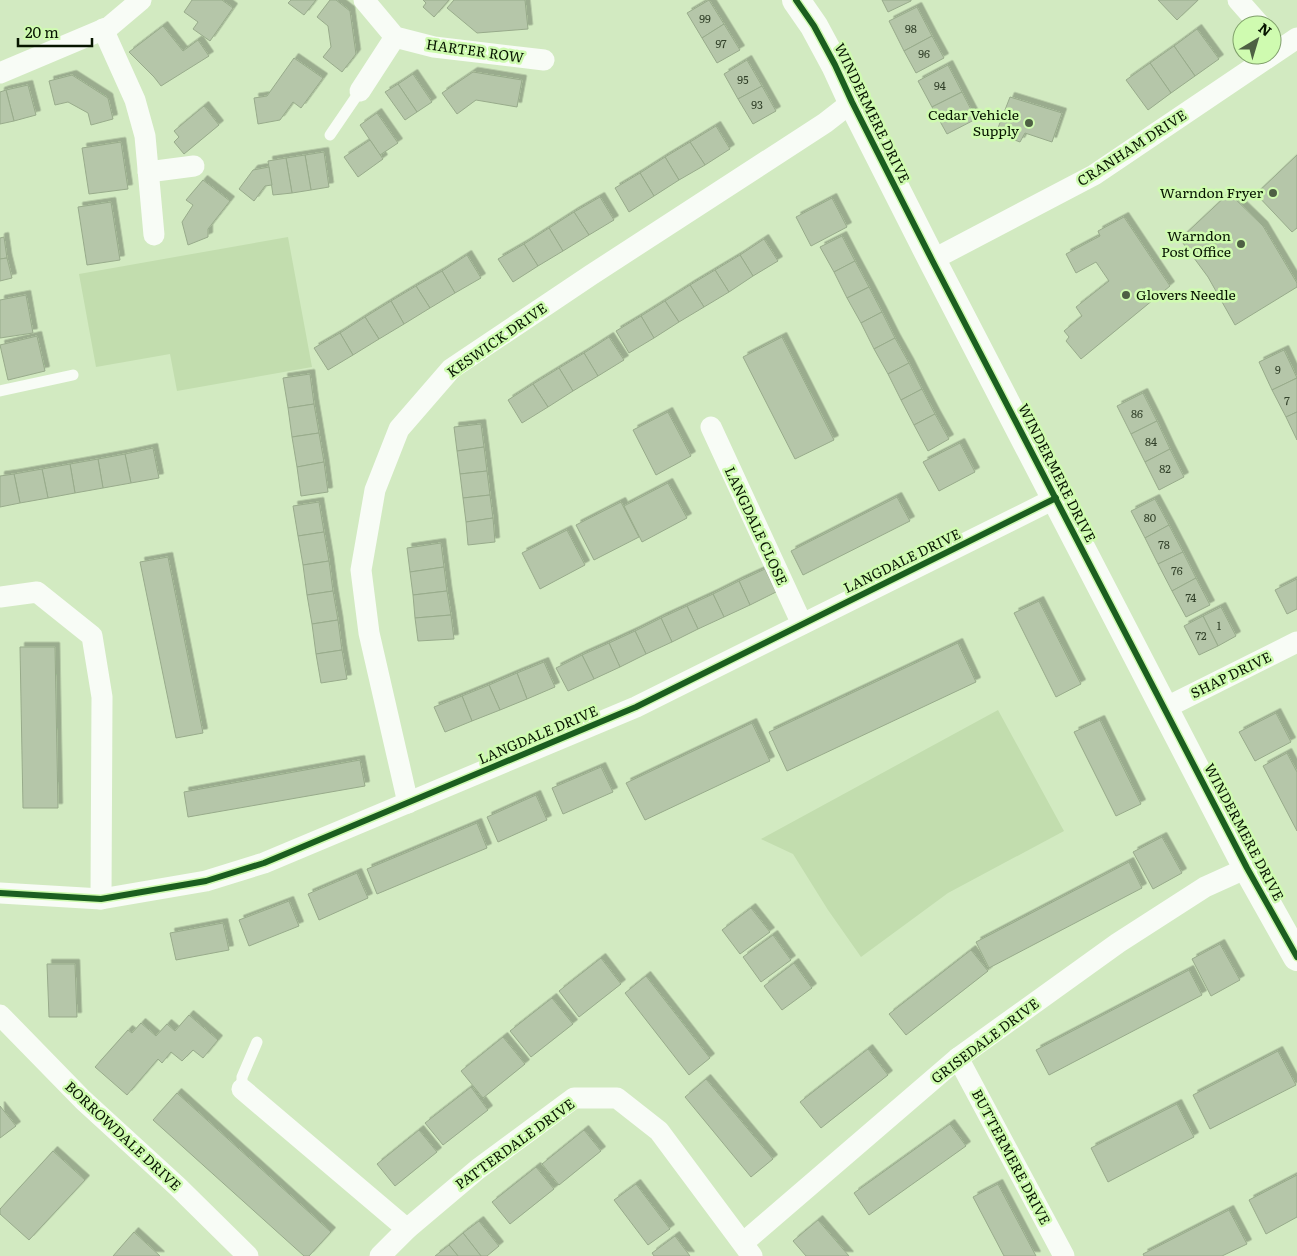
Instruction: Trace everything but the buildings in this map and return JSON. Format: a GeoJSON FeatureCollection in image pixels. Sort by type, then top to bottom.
{"type":"FeatureCollection","features":[{"type":"Feature","properties":{"kind":"street"},"geometry":{"type":"LineString","coordinates":[[0,73],[109,27],[141,0]]}},
{"type":"Feature","properties":{"kind":"street"},"geometry":{"type":"LineString","coordinates":[[360,91],[395,37],[364,0]]}},
{"type":"Feature","properties":{"kind":"street","name":"WINDERMERE DRIVE"},"geometry":{"type":"LineString","coordinates":[[796,0],[814,26],[835,65],[932,260],[1247,868],[1297,957]]}},
{"type":"Feature","properties":{"kind":"street"},"geometry":{"type":"LineString","coordinates":[[1238,0],[1251,15]]}},
{"type":"Feature","properties":{"kind":"street"},"geometry":{"type":"LineString","coordinates":[[103,29],[135,100],[145,136],[154,234]]}},
{"type":"Feature","properties":{"kind":"street","name":"HARTER ROW"},"geometry":{"type":"LineString","coordinates":[[395,37],[434,47],[544,60]]}},
{"type":"Feature","properties":{"kind":"street","name":"CRANHAM DRIVE"},"geometry":{"type":"LineString","coordinates":[[932,260],[1094,175],[1283,42]]}},
{"type":"Feature","properties":{"kind":"street","name":"KESWICK DRIVE"},"geometry":{"type":"LineString","coordinates":[[408,803],[370,633],[361,570],[375,490],[399,429],[451,369],[591,275],[825,124],[852,102]]}},
{"type":"Feature","properties":{"kind":"street"},"geometry":{"type":"LineString","coordinates":[[148,172],[194,166]]}},
{"type":"Feature","properties":{"kind":"street","name":"LANGDALE CLOSE"},"geometry":{"type":"LineString","coordinates":[[711,428],[802,624]]}},
{"type":"Feature","properties":{"kind":"street","name":"LANGDALE DRIVE"},"geometry":{"type":"LineString","coordinates":[[0,893],[101,899],[206,882],[264,863],[636,707],[1056,498]]}},
{"type":"Feature","properties":{"kind":"street"},"geometry":{"type":"LineString","coordinates":[[0,598],[37,592],[92,636],[102,697],[101,899]]}},
{"type":"Feature","properties":{"kind":"street","name":"SHAP DRIVE"},"geometry":{"type":"LineString","coordinates":[[1165,708],[1297,642]]}},
{"type":"Feature","properties":{"kind":"street","name":"GRISEDALE DRIVE"},"geometry":{"type":"LineString","coordinates":[[747,1250],[958,1058],[1118,943],[1205,887],[1247,868]]}},
{"type":"Feature","properties":{"kind":"street","name":"BORROWDALE DRIVE"},"geometry":{"type":"LineString","coordinates":[[0,1015],[83,1100],[178,1187],[248,1256]]}},
{"type":"Feature","properties":{"kind":"street","name":"BUTTERMERE DRIVE"},"geometry":{"type":"LineString","coordinates":[[958,1058],[1064,1256]]}},
{"type":"Feature","properties":{"kind":"street"},"geometry":{"type":"LineString","coordinates":[[242,1089],[407,1229]]}},
{"type":"Feature","properties":{"kind":"street","name":"PATTERDALE DRIVE"},"geometry":{"type":"LineString","coordinates":[[380,1256],[407,1229],[478,1169],[574,1098],[618,1098],[659,1131],[747,1250]]}},
{"type":"Feature","properties":{"kind":"lane"},"geometry":{"type":"LineString","coordinates":[[330,135],[360,91]]}},
{"type":"Feature","properties":{"kind":"lane"},"geometry":{"type":"LineString","coordinates":[[0,391],[73,375]]}},
{"type":"Feature","properties":{"kind":"lane"},"geometry":{"type":"LineString","coordinates":[[242,1089],[242,1077],[258,1042]]}},
{"type":"Feature","properties":{"kind":"green space"},"geometry":{"type":"Polygon","coordinates":[[[288,237],[312,367],[177,391],[170,354],[96,367],[79,274],[288,237]]]}},
{"type":"Feature","properties":{"kind":"green space"},"geometry":{"type":"Polygon","coordinates":[[[998,710],[1064,831],[948,893],[861,957],[828,910],[793,854],[761,839],[998,710]]]}},
{"type":"Feature","properties":{"kind":"cycle path"},"geometry":{"type":"LineString","coordinates":[[796,0],[814,26],[835,65],[932,260],[1247,868],[1297,957]]}},
{"type":"Feature","properties":{"kind":"cycle path"},"geometry":{"type":"LineString","coordinates":[[0,893],[101,899],[206,881],[264,863],[636,707],[1056,498]]}},
{"type":"Feature","properties":{"kind":"place","name":"Cedar Vehicle Supply"},"geometry":{"type":"Point","coordinates":[1029,123]}},
{"type":"Feature","properties":{"kind":"place","name":"Warndon Fryer"},"geometry":{"type":"Point","coordinates":[1273,193]}},
{"type":"Feature","properties":{"kind":"place","name":"Warndon Post Office"},"geometry":{"type":"Point","coordinates":[1241,244]}},
{"type":"Feature","properties":{"kind":"place","name":"Glovers Needle"},"geometry":{"type":"Point","coordinates":[1126,295]}}]}
